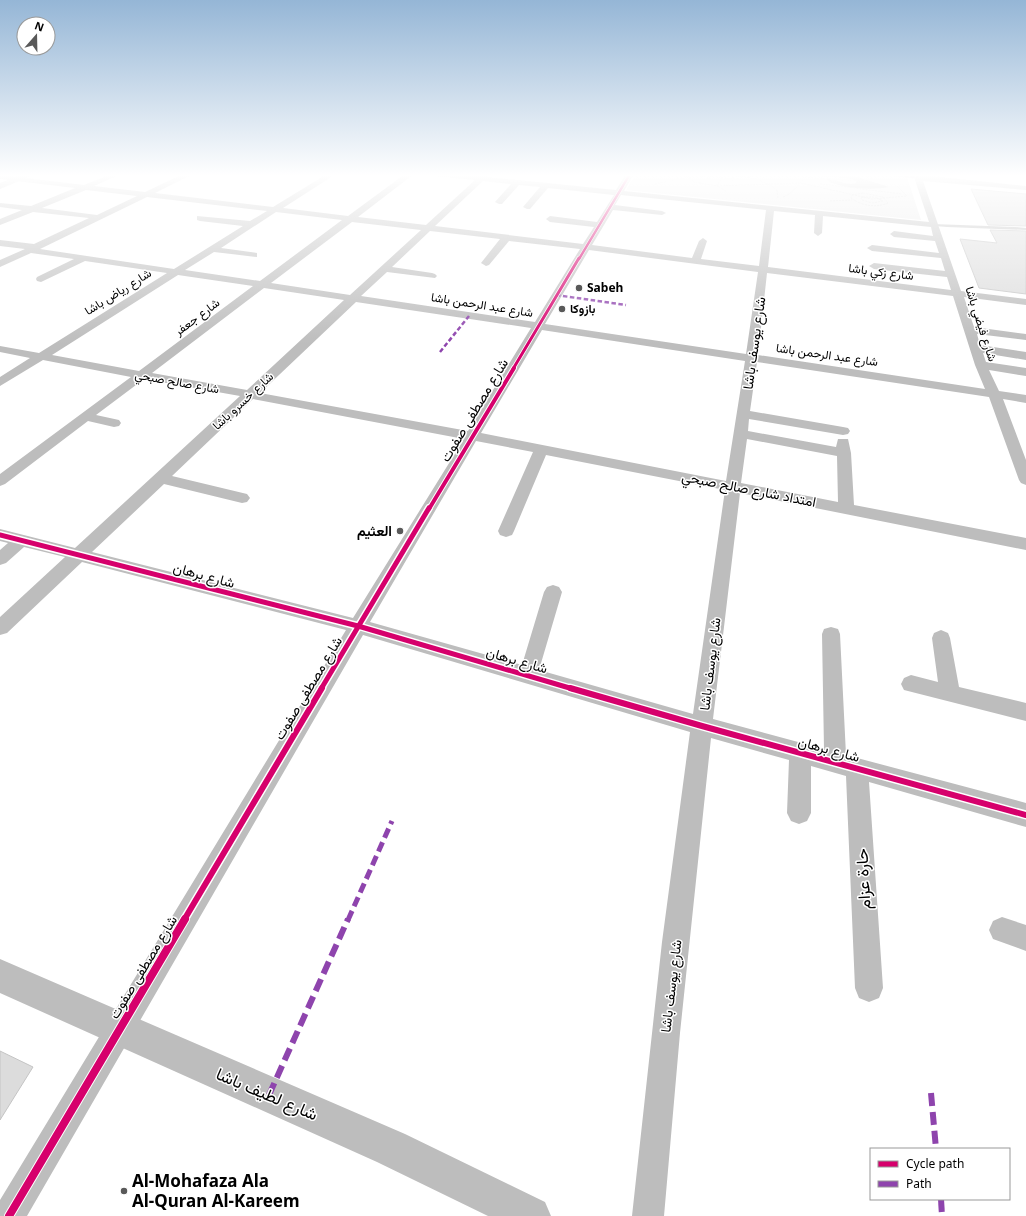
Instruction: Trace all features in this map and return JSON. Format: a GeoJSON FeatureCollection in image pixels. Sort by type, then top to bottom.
{"type":"FeatureCollection","features":[{"type":"Feature","properties":{"kind":"street"},"geometry":{"type":"LineString","coordinates":[[0,264],[70,231]]}},
{"type":"Feature","properties":{"kind":"street","name":"شارع رياض باشا"},"geometry":{"type":"LineString","coordinates":[[0,382],[239,231]]}},
{"type":"Feature","properties":{"kind":"street","name":"شارع جعفر"},"geometry":{"type":"LineString","coordinates":[[0,481],[334,231]]}},
{"type":"Feature","properties":{"kind":"street","name":"شارع خسرو باشا"},"geometry":{"type":"LineString","coordinates":[[0,628],[353,299],[383,269],[426,231]]}},
{"type":"Feature","properties":{"kind":"street","name":"شارع زكي باشا"},"geometry":{"type":"LineString","coordinates":[[445,231],[507,237],[529,237],[586,247],[1026,302]]}},
{"type":"Feature","properties":{"kind":"street","name":"شارع مصطفى صفوت"},"geometry":{"type":"LineString","coordinates":[[9,1216],[358,626],[595,231]]}},
{"type":"Feature","properties":{"kind":"street","name":"شارع يوسف باشا"},"geometry":{"type":"LineString","coordinates":[[648,1216],[666,1023],[702,726],[733,486],[770,231]]}},
{"type":"Feature","properties":{"kind":"street","name":"شارع فيضي باشا"},"geometry":{"type":"LineString","coordinates":[[937,231],[981,365],[1001,410],[1026,480]]}},
{"type":"Feature","properties":{"kind":"street"},"geometry":{"type":"LineString","coordinates":[[885,233],[940,238]]}},
{"type":"Feature","properties":{"kind":"street"},"geometry":{"type":"LineString","coordinates":[[486,263],[507,237]]}},
{"type":"Feature","properties":{"kind":"street"},"geometry":{"type":"LineString","coordinates":[[870,237],[876,283]]}},
{"type":"Feature","properties":{"kind":"street"},"geometry":{"type":"LineString","coordinates":[[695,261],[703,241]]}},
{"type":"Feature","properties":{"kind":"street","name":"شارع عبد الرحمن باشا"},"geometry":{"type":"LineString","coordinates":[[0,243],[175,272],[1026,399]]}},
{"type":"Feature","properties":{"kind":"street"},"geometry":{"type":"LineString","coordinates":[[872,248],[945,256]]}},
{"type":"Feature","properties":{"kind":"street"},"geometry":{"type":"LineString","coordinates":[[211,249],[254,255]]}},
{"type":"Feature","properties":{"kind":"street"},"geometry":{"type":"LineString","coordinates":[[41,279],[84,258]]}},
{"type":"Feature","properties":{"kind":"street"},"geometry":{"type":"LineString","coordinates":[[874,266],[951,275]]}},
{"type":"Feature","properties":{"kind":"street"},"geometry":{"type":"LineString","coordinates":[[383,269],[432,276]]}},
{"type":"Feature","properties":{"kind":"street"},"geometry":{"type":"LineString","coordinates":[[969,330],[1026,337]]}},
{"type":"Feature","properties":{"kind":"street"},"geometry":{"type":"LineString","coordinates":[[975,348],[1026,356]]}},
{"type":"Feature","properties":{"kind":"street","name":"شارع صالح صبحي"},"geometry":{"type":"LineString","coordinates":[[0,349],[472,436]]}},
{"type":"Feature","properties":{"kind":"street"},"geometry":{"type":"LineString","coordinates":[[981,365],[1026,372]]}},
{"type":"Feature","properties":{"kind":"street"},"geometry":{"type":"LineString","coordinates":[[744,414],[843,425],[846,508]]}},
{"type":"Feature","properties":{"kind":"street"},"geometry":{"type":"LineString","coordinates":[[86,417],[114,423]]}},
{"type":"Feature","properties":{"kind":"street"},"geometry":{"type":"LineString","coordinates":[[741,434],[844,453]]}},
{"type":"Feature","properties":{"kind":"street","name":"امتداد شارع صالح صبحي"},"geometry":{"type":"LineString","coordinates":[[472,436],[1026,544]]}},
{"type":"Feature","properties":{"kind":"street"},"geometry":{"type":"LineString","coordinates":[[506,532],[542,449]]}},
{"type":"Feature","properties":{"kind":"street"},"geometry":{"type":"LineString","coordinates":[[160,478],[242,498]]}},
{"type":"Feature","properties":{"kind":"street","name":"شارع برهان"},"geometry":{"type":"LineString","coordinates":[[0,535],[358,626],[800,754],[1026,815]]}},
{"type":"Feature","properties":{"kind":"street"},"geometry":{"type":"LineString","coordinates":[[0,559],[22,540]]}},
{"type":"Feature","properties":{"kind":"street"},"geometry":{"type":"LineString","coordinates":[[528,676],[553,592]]}},
{"type":"Feature","properties":{"kind":"street","name":"حارة عزام"},"geometry":{"type":"LineString","coordinates":[[831,634],[869,988]]}},
{"type":"Feature","properties":{"kind":"street"},"geometry":{"type":"LineString","coordinates":[[941,638],[950,694]]}},
{"type":"Feature","properties":{"kind":"street"},"geometry":{"type":"LineString","coordinates":[[911,684],[1026,712]]}},
{"type":"Feature","properties":{"kind":"street"},"geometry":{"type":"LineString","coordinates":[[800,754],[800,813]]}},
{"type":"Feature","properties":{"kind":"street"},"geometry":{"type":"LineString","coordinates":[[1002,930],[1026,938]]}},
{"type":"Feature","properties":{"kind":"street","name":"شارع لطيف باشا"},"geometry":{"type":"LineString","coordinates":[[0,976],[391,1148],[531,1216]]}},
{"type":"Feature","properties":{"kind":"building"},"geometry":{"type":"Polygon","coordinates":[[[990,231],[1026,231],[1026,294],[979,288],[960,239],[997,243],[990,231]]]}},
{"type":"Feature","properties":{"kind":"building"},"geometry":{"type":"Polygon","coordinates":[[[0,1051],[33,1067],[0,1120],[0,1051]]]}},
{"type":"Feature","properties":{"kind":"marked path"},"geometry":{"type":"LineString","coordinates":[[556,295],[626,305]]}},
{"type":"Feature","properties":{"kind":"marked path"},"geometry":{"type":"LineString","coordinates":[[440,352],[469,316]]}},
{"type":"Feature","properties":{"kind":"marked path"},"geometry":{"type":"LineString","coordinates":[[269,1095],[392,821]]}},
{"type":"Feature","properties":{"kind":"marked path"},"geometry":{"type":"LineString","coordinates":[[931,1093],[936,1148]]}},
{"type":"Feature","properties":{"kind":"marked path"},"geometry":{"type":"LineString","coordinates":[[941,1200],[942,1216]]}},
{"type":"Feature","properties":{"kind":"cycle path"},"geometry":{"type":"LineString","coordinates":[[9,1216],[358,626],[596,231]]}},
{"type":"Feature","properties":{"kind":"cycle path"},"geometry":{"type":"LineString","coordinates":[[0,535],[358,626],[702,726],[1026,815]]}},
{"type":"Feature","properties":{"kind":"place","name":"Sabeh"},"geometry":{"type":"Point","coordinates":[579,288]}},
{"type":"Feature","properties":{"kind":"place","name":"بازوكا"},"geometry":{"type":"Point","coordinates":[562,309]}},
{"type":"Feature","properties":{"kind":"place","name":"العثيم"},"geometry":{"type":"Point","coordinates":[400,531]}},
{"type":"Feature","properties":{"kind":"place","name":"Al-Mohafaza Ala Al-Quran Al-Kareem"},"geometry":{"type":"Point","coordinates":[124,1191]}}]}
